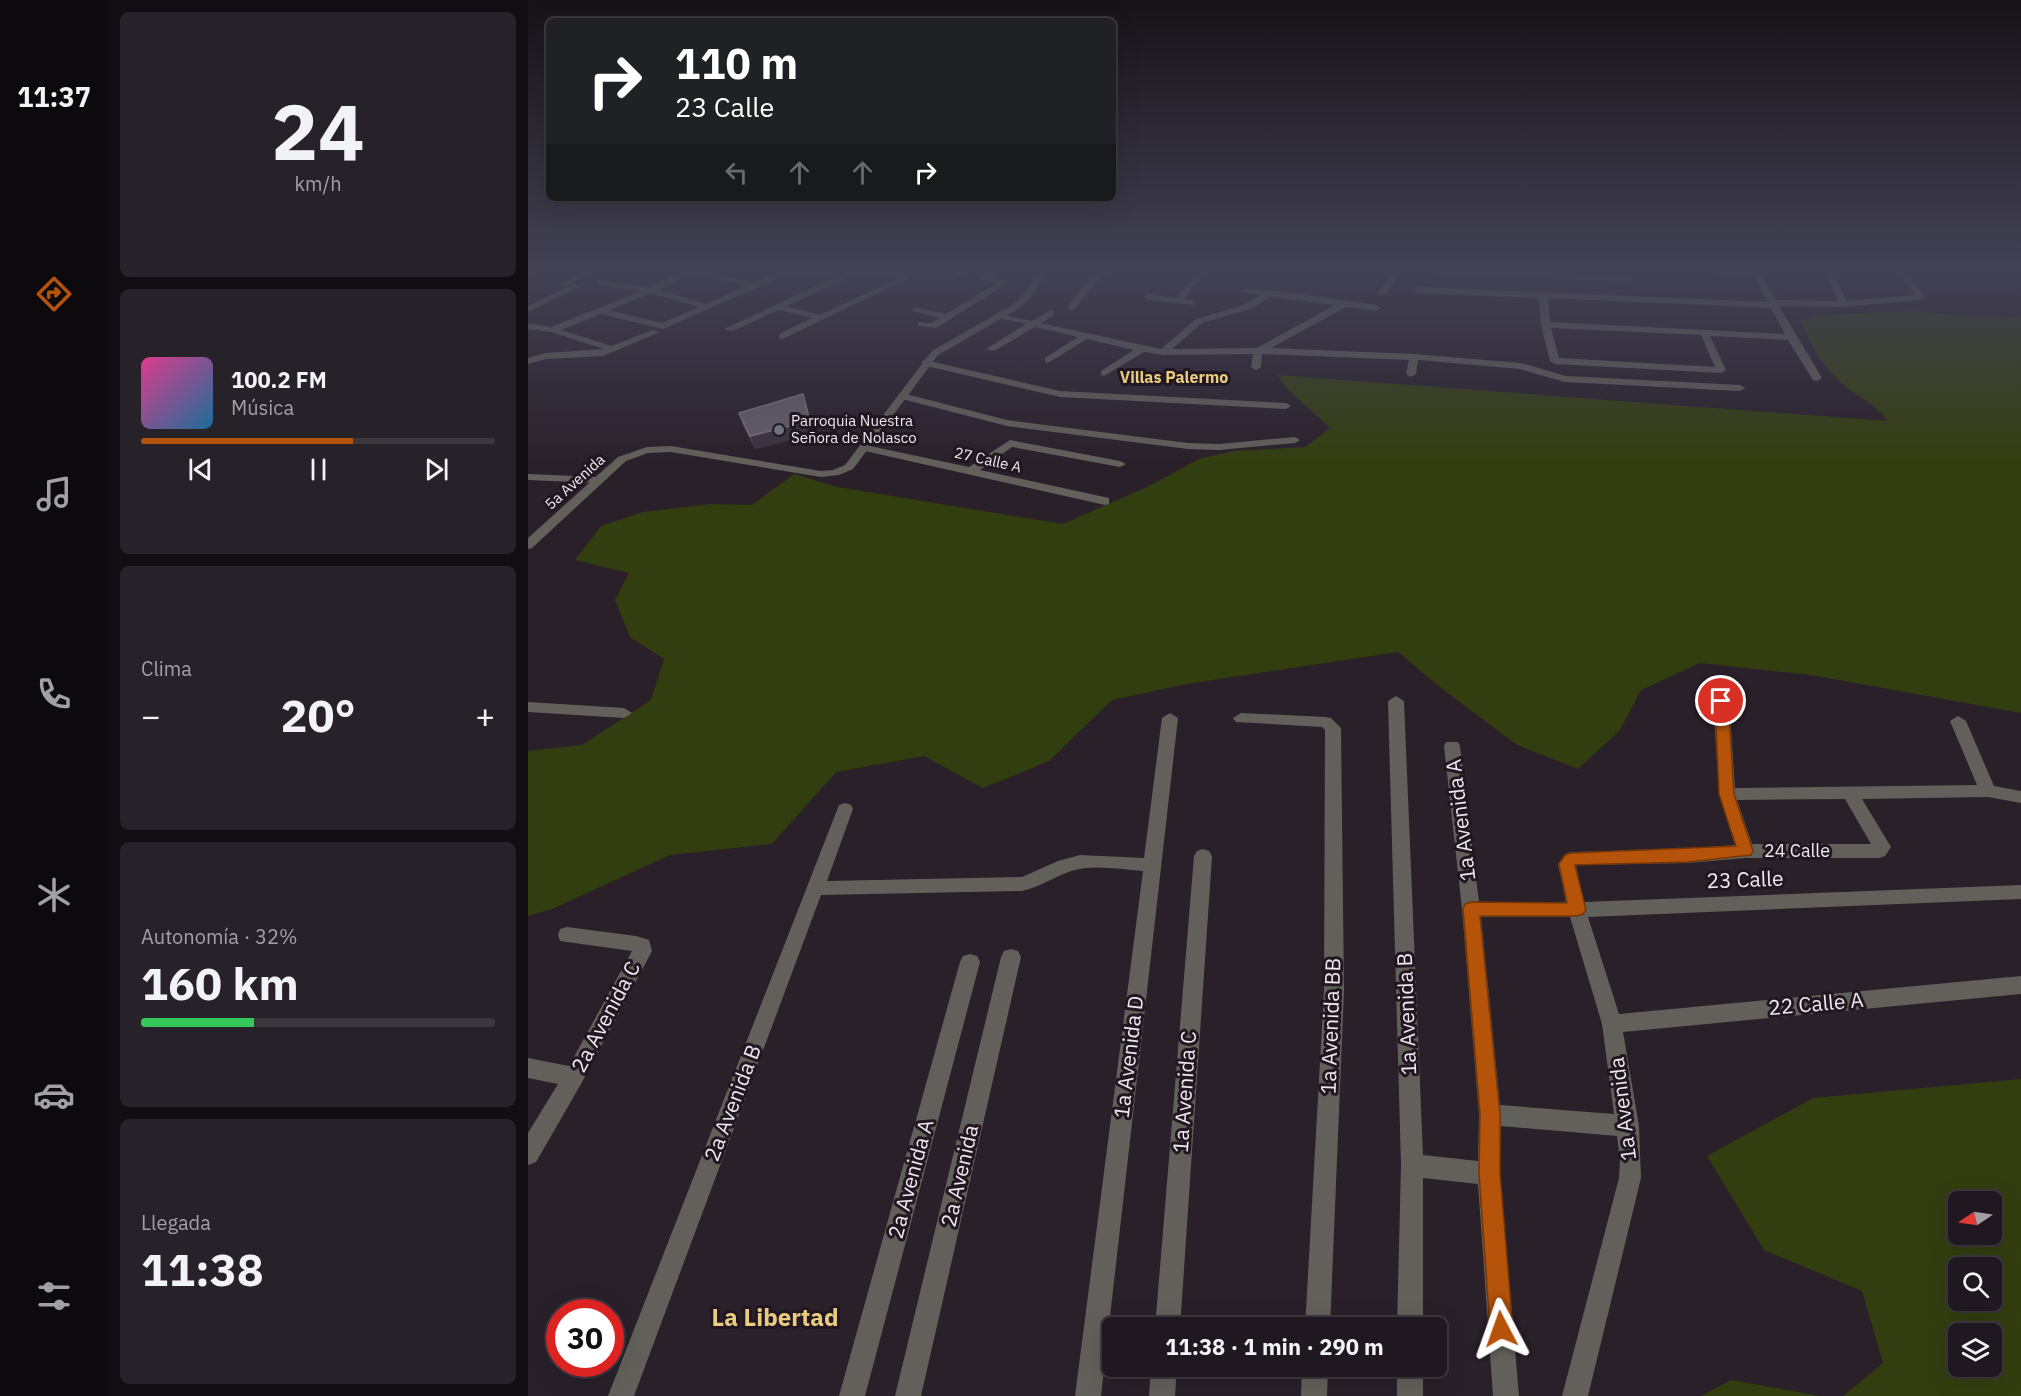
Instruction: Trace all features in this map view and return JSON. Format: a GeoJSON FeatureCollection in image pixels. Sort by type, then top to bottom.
{"type":"FeatureCollection","features":[{"type":"Feature","properties":{"kind":"street"},"geometry":{"type":"LineString","coordinates":[[562,333],[612,349]]}},
{"type":"Feature","properties":{"kind":"street"},"geometry":{"type":"LineString","coordinates":[[528,361],[546,356],[598,353],[649,333]]}},
{"type":"Feature","properties":{"kind":"street"},"geometry":{"type":"LineString","coordinates":[[782,336],[788,333]]}},
{"type":"Feature","properties":{"kind":"street"},"geometry":{"type":"LineString","coordinates":[[865,448],[925,363],[945,345],[968,333]]}},
{"type":"Feature","properties":{"kind":"street"},"geometry":{"type":"LineString","coordinates":[[991,349],[1018,333]]}},
{"type":"Feature","properties":{"kind":"street"},"geometry":{"type":"LineString","coordinates":[[1079,333],[1142,349],[1190,356],[1258,352],[1414,357],[1478,366],[1521,366],[1565,379],[1740,388]]}},
{"type":"Feature","properties":{"kind":"street"},"geometry":{"type":"LineString","coordinates":[[1163,352],[1185,333]]}},
{"type":"Feature","properties":{"kind":"street"},"geometry":{"type":"LineString","coordinates":[[1258,352],[1292,333]]}},
{"type":"Feature","properties":{"kind":"street"},"geometry":{"type":"LineString","coordinates":[[1548,333],[1555,361],[1721,370],[1705,334]]}},
{"type":"Feature","properties":{"kind":"street"},"geometry":{"type":"LineString","coordinates":[[1690,333],[1791,337]]}},
{"type":"Feature","properties":{"kind":"street"},"geometry":{"type":"LineString","coordinates":[[1789,333],[1817,378]]}},
{"type":"Feature","properties":{"kind":"street"},"geometry":{"type":"LineString","coordinates":[[1048,360],[1087,335]]}},
{"type":"Feature","properties":{"kind":"street"},"geometry":{"type":"LineString","coordinates":[[1104,373],[1142,349]]}},
{"type":"Feature","properties":{"kind":"street"},"geometry":{"type":"LineString","coordinates":[[1256,367],[1258,352]]}},
{"type":"Feature","properties":{"kind":"street"},"geometry":{"type":"LineString","coordinates":[[1334,365],[1339,353]]}},
{"type":"Feature","properties":{"kind":"street"},"geometry":{"type":"LineString","coordinates":[[1411,374],[1414,357]]}},
{"type":"Feature","properties":{"kind":"street"},"geometry":{"type":"LineString","coordinates":[[925,363],[1060,394],[1286,406]]}},
{"type":"Feature","properties":{"kind":"street"},"geometry":{"type":"LineString","coordinates":[[902,396],[1027,427],[1188,446],[1219,447],[1295,440]]}},
{"type":"Feature","properties":{"kind":"street"},"geometry":{"type":"LineString","coordinates":[[971,471],[1010,443],[1120,464]]}},
{"type":"Feature","properties":{"kind":"street","name":"5a Avenida"},"geometry":{"type":"LineString","coordinates":[[528,545],[622,459],[647,450],[671,448],[821,474],[835,473],[849,467],[865,448]]}},
{"type":"Feature","properties":{"kind":"street","name":"27 Calle A"},"geometry":{"type":"LineString","coordinates":[[865,448],[1105,501]]}},
{"type":"Feature","properties":{"kind":"street"},"geometry":{"type":"LineString","coordinates":[[528,477],[598,480]]}},
{"type":"Feature","properties":{"kind":"street","name":"1a Avenida B"},"geometry":{"type":"LineString","coordinates":[[1396,701],[1412,1165],[1410,1317]]}},
{"type":"Feature","properties":{"kind":"street"},"geometry":{"type":"LineString","coordinates":[[1721,701],[1727,794],[1746,851]]}},
{"type":"Feature","properties":{"kind":"street"},"geometry":{"type":"LineString","coordinates":[[528,707],[624,713]]}},
{"type":"Feature","properties":{"kind":"street","name":"1a Avenida D"},"geometry":{"type":"LineString","coordinates":[[1088,1396],[1170,718]]}},
{"type":"Feature","properties":{"kind":"street","name":"1a Avenida BB"},"geometry":{"type":"LineString","coordinates":[[1241,718],[1331,724],[1334,991],[1318,1317]]}},
{"type":"Feature","properties":{"kind":"street"},"geometry":{"type":"LineString","coordinates":[[1958,721],[1988,791]]}},
{"type":"Feature","properties":{"kind":"street","name":"1a Avenida A"},"geometry":{"type":"LineString","coordinates":[[1452,746],[1471,909],[1490,1114],[1489,1173],[1506,1396]]}},
{"type":"Feature","properties":{"kind":"street"},"geometry":{"type":"LineString","coordinates":[[1727,794],[1988,791],[2017,797]]}},
{"type":"Feature","properties":{"kind":"street","name":"24 Calle"},"geometry":{"type":"LineString","coordinates":[[1571,859],[1688,856],[1746,851],[1879,851],[1882,847],[1850,794]]}},
{"type":"Feature","properties":{"kind":"street","name":"2a Avenida B"},"geometry":{"type":"LineString","coordinates":[[621,1396],[845,809]]}},
{"type":"Feature","properties":{"kind":"street","name":"1a Avenida C"},"geometry":{"type":"LineString","coordinates":[[1168,1317],[1203,856]]}},
{"type":"Feature","properties":{"kind":"street","name":"1a Avenida"},"geometry":{"type":"LineString","coordinates":[[1571,859],[1567,864],[1577,910],[1612,1024],[1628,1126],[1630,1178],[1575,1396]]}},
{"type":"Feature","properties":{"kind":"street"},"geometry":{"type":"LineString","coordinates":[[816,888],[1022,884],[1042,880],[1059,869],[1080,863],[1153,865]]}},
{"type":"Feature","properties":{"kind":"street","name":"23 Calle"},"geometry":{"type":"LineString","coordinates":[[1471,909],[1577,910],[2021,892]]}},
{"type":"Feature","properties":{"kind":"street","name":"2a Avenida C"},"geometry":{"type":"LineString","coordinates":[[528,1154],[574,1077],[642,951],[642,946],[636,944],[567,935]]}},
{"type":"Feature","properties":{"kind":"street","name":"2a Avenida"},"geometry":{"type":"LineString","coordinates":[[908,1396],[1011,957]]}},
{"type":"Feature","properties":{"kind":"street","name":"2a Avenida A"},"geometry":{"type":"LineString","coordinates":[[852,1396],[970,962]]}},
{"type":"Feature","properties":{"kind":"street","name":"22 Calle A"},"geometry":{"type":"LineString","coordinates":[[1612,1024],[2021,985]]}},
{"type":"Feature","properties":{"kind":"street"},"geometry":{"type":"LineString","coordinates":[[528,1068],[574,1077]]}},
{"type":"Feature","properties":{"kind":"street"},"geometry":{"type":"LineString","coordinates":[[1490,1114],[1628,1126]]}},
{"type":"Feature","properties":{"kind":"street"},"geometry":{"type":"LineString","coordinates":[[1412,1165],[1489,1173]]}},
{"type":"Feature","properties":{"kind":"street"},"geometry":{"type":"LineString","coordinates":[[1162,1396],[1163,1377]]}},
{"type":"Feature","properties":{"kind":"street"},"geometry":{"type":"LineString","coordinates":[[1314,1396],[1315,1377]]}},
{"type":"Feature","properties":{"kind":"street"},"geometry":{"type":"LineString","coordinates":[[1410,1377],[1410,1396]]}},
{"type":"Feature","properties":{"kind":"green space"},"geometry":{"type":"Polygon","coordinates":[[[1806,333],[2021,333],[2021,713],[1811,675],[1700,663],[1641,690],[1620,730],[1578,769],[1517,745],[1398,652],[1186,684],[1112,700],[1049,761],[983,788],[924,756],[836,772],[772,844],[670,855],[552,909],[528,916],[528,751],[582,745],[651,700],[664,659],[630,637],[615,600],[629,573],[575,560],[601,526],[643,512],[711,504],[752,505],[794,474],[837,487],[1063,524],[1147,487],[1199,459],[1233,451],[1305,447],[1330,428],[1296,397],[1277,375],[1887,421],[1879,410],[1845,386],[1829,371],[1806,333]]]}},
{"type":"Feature","properties":{"kind":"green space"},"geometry":{"type":"Polygon","coordinates":[[[2021,1079],[2021,1396],[1843,1396],[1883,1363],[1862,1291],[1764,1250],[1707,1156],[1813,1098],[2021,1079]]]}},
{"type":"Feature","properties":{"kind":"green space"},"geometry":{"type":"Polygon","coordinates":[[[1731,1380],[1820,1396],[1701,1396],[1731,1380]]]}},
{"type":"Feature","properties":{"kind":"building"},"geometry":{"type":"Polygon","coordinates":[[[803,394],[810,421],[750,436],[739,413],[803,394]]]}},
{"type":"Feature","properties":{"kind":"place","name":"Parroquia Nuestra Señora de Nolasco"},"geometry":{"type":"Point","coordinates":[779,430]}},
{"type":"Feature","properties":{"kind":"district","name":"Villas Palermo"},"geometry":{"type":"Point","coordinates":[1174,377]}},
{"type":"Feature","properties":{"kind":"district","name":"La Libertad"},"geometry":{"type":"Point","coordinates":[775,1318]}},
{"type":"Feature","properties":{"kind":"route"},"geometry":{"type":"LineString","coordinates":[[1501,1329],[1489,1173],[1490,1114],[1471,909],[1577,910],[1567,864],[1571,859],[1688,856],[1746,851],[1727,794],[1721,701]]}}]}
